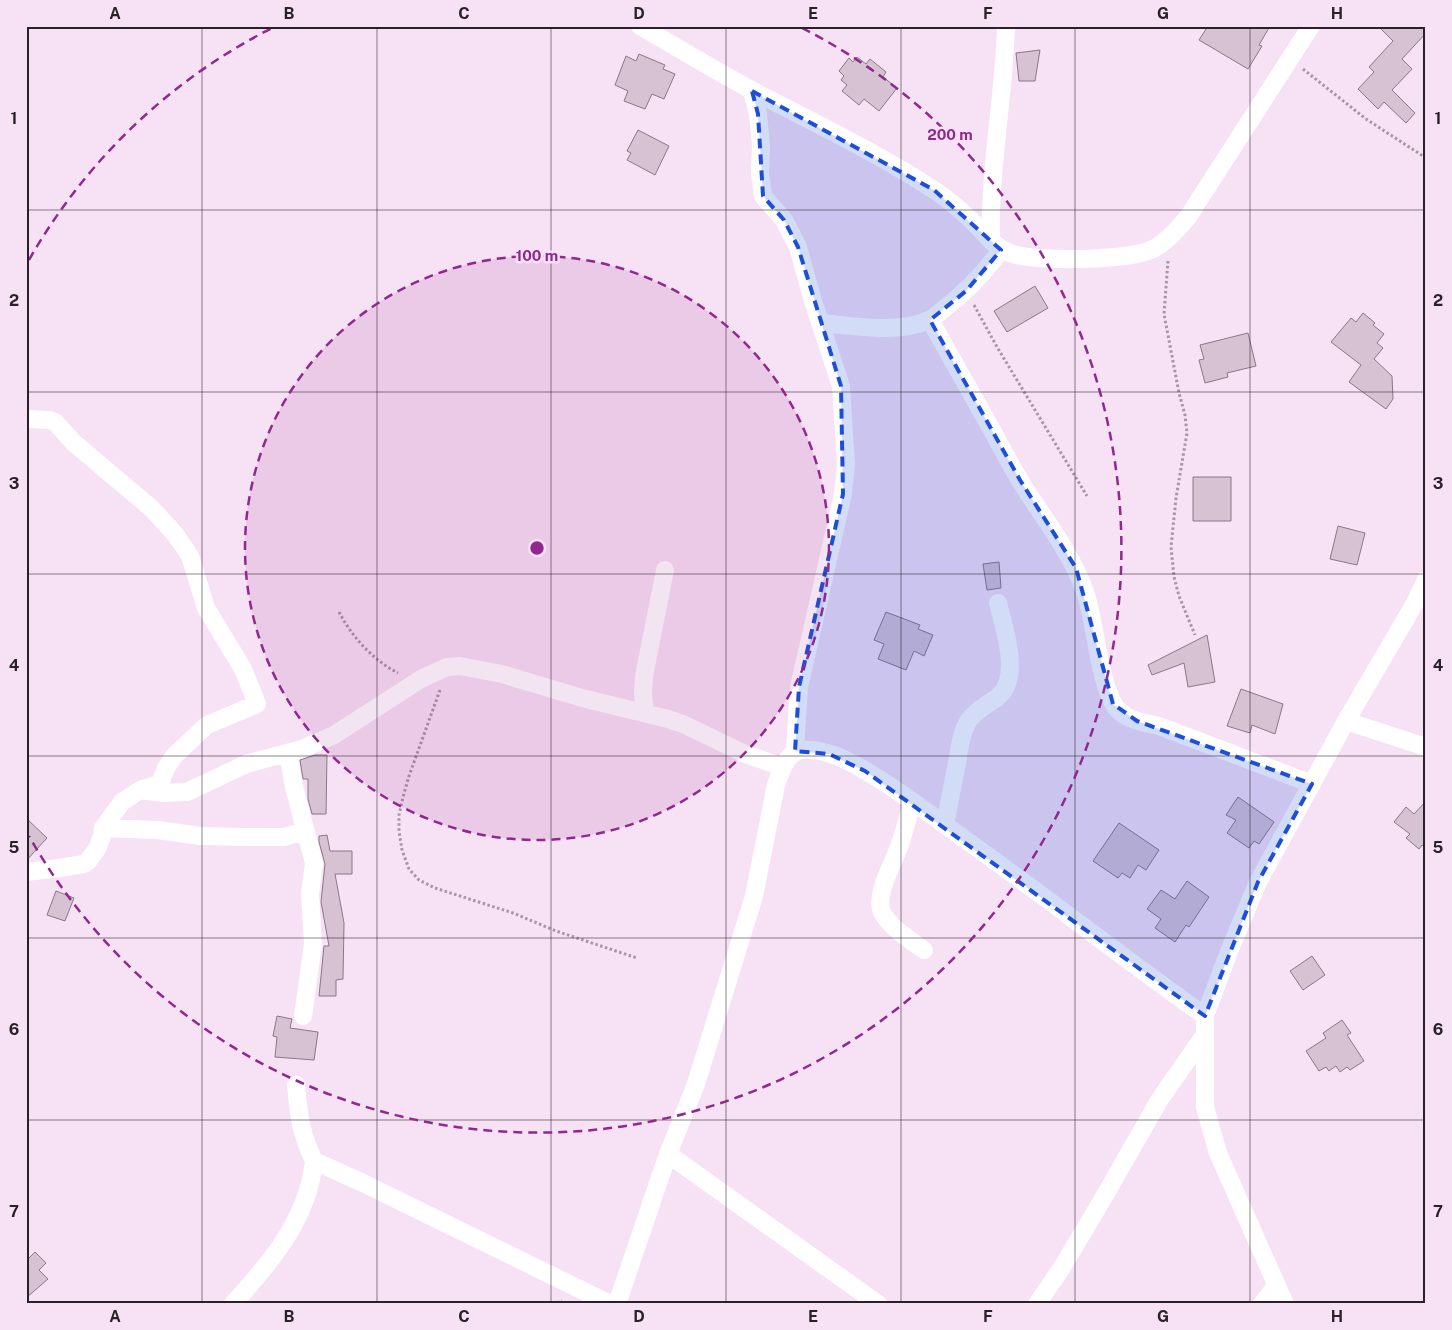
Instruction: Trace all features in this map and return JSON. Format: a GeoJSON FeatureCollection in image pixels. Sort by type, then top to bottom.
{"type":"FeatureCollection","features":[{"type":"Feature","properties":{"kind":"street"},"geometry":{"type":"LineString","coordinates":[[640,26],[752,91],[873,154],[934,190],[955,205],[996,245],[1014,254],[1078,259],[1138,254],[1155,249],[1169,238],[1188,217],[1311,26]]}},
{"type":"Feature","properties":{"kind":"street"},"geometry":{"type":"LineString","coordinates":[[822,324],[885,328],[930,320],[966,291],[991,264],[996,245],[990,210],[1005,58],[1006,26]]}},
{"type":"Feature","properties":{"kind":"street"},"geometry":{"type":"LineString","coordinates":[[752,91],[758,114],[761,146],[760,173],[763,196],[784,220],[798,247],[813,301],[841,386],[846,464],[843,494],[799,687],[795,752]]}},
{"type":"Feature","properties":{"kind":"street"},"geometry":{"type":"LineString","coordinates":[[930,320],[1020,480],[1053,528],[1076,568],[1093,619],[1107,692],[1113,704],[1120,711],[1137,721],[1158,726],[1312,784]]}},
{"type":"Feature","properties":{"kind":"street"},"geometry":{"type":"LineString","coordinates":[[26,419],[55,422],[74,443],[151,508],[175,534],[190,556],[206,608],[243,669],[257,704],[207,726],[174,756],[166,768],[161,781],[140,790],[122,802],[103,828],[97,849],[88,862],[26,872]]}},
{"type":"Feature","properties":{"kind":"street"},"geometry":{"type":"LineString","coordinates":[[645,712],[644,676],[665,570]]}},
{"type":"Feature","properties":{"kind":"street"},"geometry":{"type":"LineString","coordinates":[[1285,1304],[1218,1153],[1205,1107],[1205,1016],[1258,882],[1346,722],[1415,603],[1426,580]]}},
{"type":"Feature","properties":{"kind":"street"},"geometry":{"type":"LineString","coordinates":[[945,825],[962,734],[972,717],[981,707],[1006,688],[1010,660],[1009,648],[998,603]]}},
{"type":"Feature","properties":{"kind":"street"},"geometry":{"type":"LineString","coordinates":[[140,790],[164,793],[187,792],[246,764],[320,742],[421,679],[448,667],[460,666],[502,674],[582,698],[645,712],[683,724],[742,753],[782,767]]}},
{"type":"Feature","properties":{"kind":"street"},"geometry":{"type":"LineString","coordinates":[[1346,722],[1426,747]]}},
{"type":"Feature","properties":{"kind":"street"},"geometry":{"type":"LineString","coordinates":[[617,1304],[668,1154],[696,1084],[754,896],[776,785],[782,767],[795,752],[804,750],[829,754],[865,771],[945,825],[1205,1016]]}},
{"type":"Feature","properties":{"kind":"street"},"geometry":{"type":"LineString","coordinates":[[288,753],[294,787],[313,855],[314,870],[310,894],[313,944],[303,1016]]}},
{"type":"Feature","properties":{"kind":"street"},"geometry":{"type":"LineString","coordinates":[[912,802],[900,847],[884,883],[880,906],[884,916],[924,950]]}},
{"type":"Feature","properties":{"kind":"street"},"geometry":{"type":"LineString","coordinates":[[103,828],[158,830],[200,836],[248,838],[284,836],[306,832]]}},
{"type":"Feature","properties":{"kind":"street"},"geometry":{"type":"LineString","coordinates":[[1037,1304],[1102,1202],[1160,1098],[1204,1036]]}},
{"type":"Feature","properties":{"kind":"street"},"geometry":{"type":"LineString","coordinates":[[233,1304],[279,1249],[296,1220],[312,1182],[314,1161],[299,1122],[296,1085]]}},
{"type":"Feature","properties":{"kind":"street"},"geometry":{"type":"LineString","coordinates":[[668,1154],[878,1304]]}},
{"type":"Feature","properties":{"kind":"street"},"geometry":{"type":"LineString","coordinates":[[314,1161],[363,1183],[610,1304]]}},
{"type":"Feature","properties":{"kind":"street"},"geometry":{"type":"LineString","coordinates":[[1262,1304],[1276,1286]]}},
{"type":"Feature","properties":{"kind":"path"},"geometry":{"type":"LineString","coordinates":[[1290,58],[1366,119],[1426,158]]}},
{"type":"Feature","properties":{"kind":"path"},"geometry":{"type":"LineString","coordinates":[[1169,238],[1164,314],[1187,433],[1176,498],[1171,546],[1174,577],[1179,596],[1196,635]]}},
{"type":"Feature","properties":{"kind":"path"},"geometry":{"type":"LineString","coordinates":[[966,291],[997,347],[1087,496]]}},
{"type":"Feature","properties":{"kind":"path"},"geometry":{"type":"LineString","coordinates":[[339,612],[352,634],[382,663],[401,675],[421,679]]}},
{"type":"Feature","properties":{"kind":"path"},"geometry":{"type":"LineString","coordinates":[[448,667],[403,797],[399,831],[402,850],[409,869],[419,880],[435,888],[513,913],[556,931],[637,958]]}},
{"type":"Feature","properties":{"kind":"highlighted area"},"geometry":{"type":"Polygon","coordinates":[[[752,91],[934,190],[1001,250],[966,291],[930,320],[1020,480],[1076,568],[1113,704],[1137,721],[1312,784],[1258,882],[1205,1016],[865,771],[829,754],[795,751],[799,687],[843,494],[841,386],[798,247],[784,220],[763,196],[758,114],[752,91]]]}},
{"type":"Feature","properties":{"kind":"building"},"geometry":{"type":"Polygon","coordinates":[[[1208,26],[1270,26],[1259,45],[1262,46],[1248,69],[1199,40],[1208,26]]]}},
{"type":"Feature","properties":{"kind":"building"},"geometry":{"type":"Polygon","coordinates":[[[1378,26],[1426,26],[1426,33],[1402,59],[1412,69],[1392,90],[1415,113],[1406,123],[1384,102],[1378,109],[1358,89],[1374,72],[1369,67],[1393,41],[1378,26]]]}},
{"type":"Feature","properties":{"kind":"building"},"geometry":{"type":"Polygon","coordinates":[[[1040,50],[1035,81],[1019,81],[1016,53],[1040,50]]]}},
{"type":"Feature","properties":{"kind":"building"},"geometry":{"type":"Polygon","coordinates":[[[639,54],[665,65],[663,69],[675,74],[664,99],[652,94],[645,109],[624,101],[628,91],[615,85],[626,56],[636,61],[639,54]]]}},
{"type":"Feature","properties":{"kind":"building"},"geometry":{"type":"Polygon","coordinates":[[[857,57],[866,64],[870,59],[886,72],[883,77],[897,88],[879,111],[864,99],[859,105],[842,91],[847,85],[841,80],[844,76],[839,71],[849,58],[853,62],[857,57]]]}},
{"type":"Feature","properties":{"kind":"building"},"geometry":{"type":"Polygon","coordinates":[[[638,130],[669,146],[655,175],[627,160],[631,153],[627,151],[638,130]]]}},
{"type":"Feature","properties":{"kind":"building"},"geometry":{"type":"Polygon","coordinates":[[[1035,286],[1048,308],[1007,332],[994,311],[1035,286]]]}},
{"type":"Feature","properties":{"kind":"building"},"geometry":{"type":"Polygon","coordinates":[[[1363,313],[1384,334],[1377,343],[1383,348],[1374,359],[1392,376],[1393,399],[1386,409],[1349,382],[1361,365],[1331,342],[1351,318],[1356,322],[1363,313]]]}},
{"type":"Feature","properties":{"kind":"building"},"geometry":{"type":"Polygon","coordinates":[[[1248,333],[1256,366],[1227,373],[1228,377],[1205,383],[1199,360],[1204,359],[1200,345],[1248,333]]]}},
{"type":"Feature","properties":{"kind":"building"},"geometry":{"type":"Polygon","coordinates":[[[1193,477],[1231,477],[1231,521],[1193,521],[1193,477]]]}},
{"type":"Feature","properties":{"kind":"building"},"geometry":{"type":"Polygon","coordinates":[[[1338,526],[1365,533],[1357,565],[1330,559],[1338,526]]]}},
{"type":"Feature","properties":{"kind":"building"},"geometry":{"type":"Polygon","coordinates":[[[999,562],[1001,588],[987,590],[983,564],[999,562]]]}},
{"type":"Feature","properties":{"kind":"building"},"geometry":{"type":"Polygon","coordinates":[[[886,612],[920,625],[918,629],[933,635],[924,656],[914,651],[906,670],[878,659],[884,644],[874,640],[886,612]]]}},
{"type":"Feature","properties":{"kind":"building"},"geometry":{"type":"Polygon","coordinates":[[[1207,635],[1215,682],[1188,687],[1184,663],[1152,675],[1148,665],[1207,635]]]}},
{"type":"Feature","properties":{"kind":"building"},"geometry":{"type":"Polygon","coordinates":[[[1241,689],[1283,704],[1275,734],[1252,725],[1250,733],[1227,726],[1241,689]]]}},
{"type":"Feature","properties":{"kind":"building"},"geometry":{"type":"Polygon","coordinates":[[[315,755],[327,755],[326,814],[312,814],[308,799],[308,779],[303,779],[300,760],[315,755]]]}},
{"type":"Feature","properties":{"kind":"building"},"geometry":{"type":"Polygon","coordinates":[[[1238,797],[1274,822],[1259,844],[1254,841],[1249,848],[1227,833],[1236,820],[1226,815],[1238,797]]]}},
{"type":"Feature","properties":{"kind":"building"},"geometry":{"type":"Polygon","coordinates":[[[1426,801],[1426,848],[1422,845],[1419,849],[1406,838],[1410,834],[1394,822],[1406,807],[1414,814],[1426,801]]]}},
{"type":"Feature","properties":{"kind":"building"},"geometry":{"type":"Polygon","coordinates":[[[26,818],[47,838],[26,861],[26,818]]]}},
{"type":"Feature","properties":{"kind":"building"},"geometry":{"type":"Polygon","coordinates":[[[1119,823],[1159,850],[1146,870],[1138,865],[1130,878],[1122,873],[1118,878],[1093,861],[1119,823]]]}},
{"type":"Feature","properties":{"kind":"building"},"geometry":{"type":"Polygon","coordinates":[[[327,835],[330,851],[352,851],[352,874],[335,874],[344,923],[343,979],[336,980],[336,996],[319,996],[324,946],[329,946],[321,902],[325,864],[319,836],[327,835]]]}},
{"type":"Feature","properties":{"kind":"building"},"geometry":{"type":"Polygon","coordinates":[[[1187,881],[1209,897],[1189,927],[1186,925],[1175,942],[1155,928],[1161,919],[1147,909],[1161,890],[1175,899],[1187,881]]]}},
{"type":"Feature","properties":{"kind":"building"},"geometry":{"type":"Polygon","coordinates":[[[56,891],[74,898],[65,921],[47,915],[56,891]]]}},
{"type":"Feature","properties":{"kind":"building"},"geometry":{"type":"Polygon","coordinates":[[[1312,956],[1325,975],[1303,990],[1290,971],[1312,956]]]}},
{"type":"Feature","properties":{"kind":"building"},"geometry":{"type":"Polygon","coordinates":[[[277,1016],[292,1019],[290,1028],[318,1032],[314,1060],[275,1057],[277,1037],[273,1036],[277,1016]]]}},
{"type":"Feature","properties":{"kind":"building"},"geometry":{"type":"Polygon","coordinates":[[[1342,1020],[1351,1033],[1347,1035],[1364,1061],[1350,1070],[1347,1067],[1340,1072],[1336,1066],[1329,1071],[1326,1067],[1319,1071],[1306,1051],[1326,1038],[1323,1033],[1342,1020]]]}},
{"type":"Feature","properties":{"kind":"building"},"geometry":{"type":"Polygon","coordinates":[[[35,1252],[46,1263],[39,1270],[48,1279],[26,1298],[26,1257],[28,1259],[35,1252]]]}}]}
